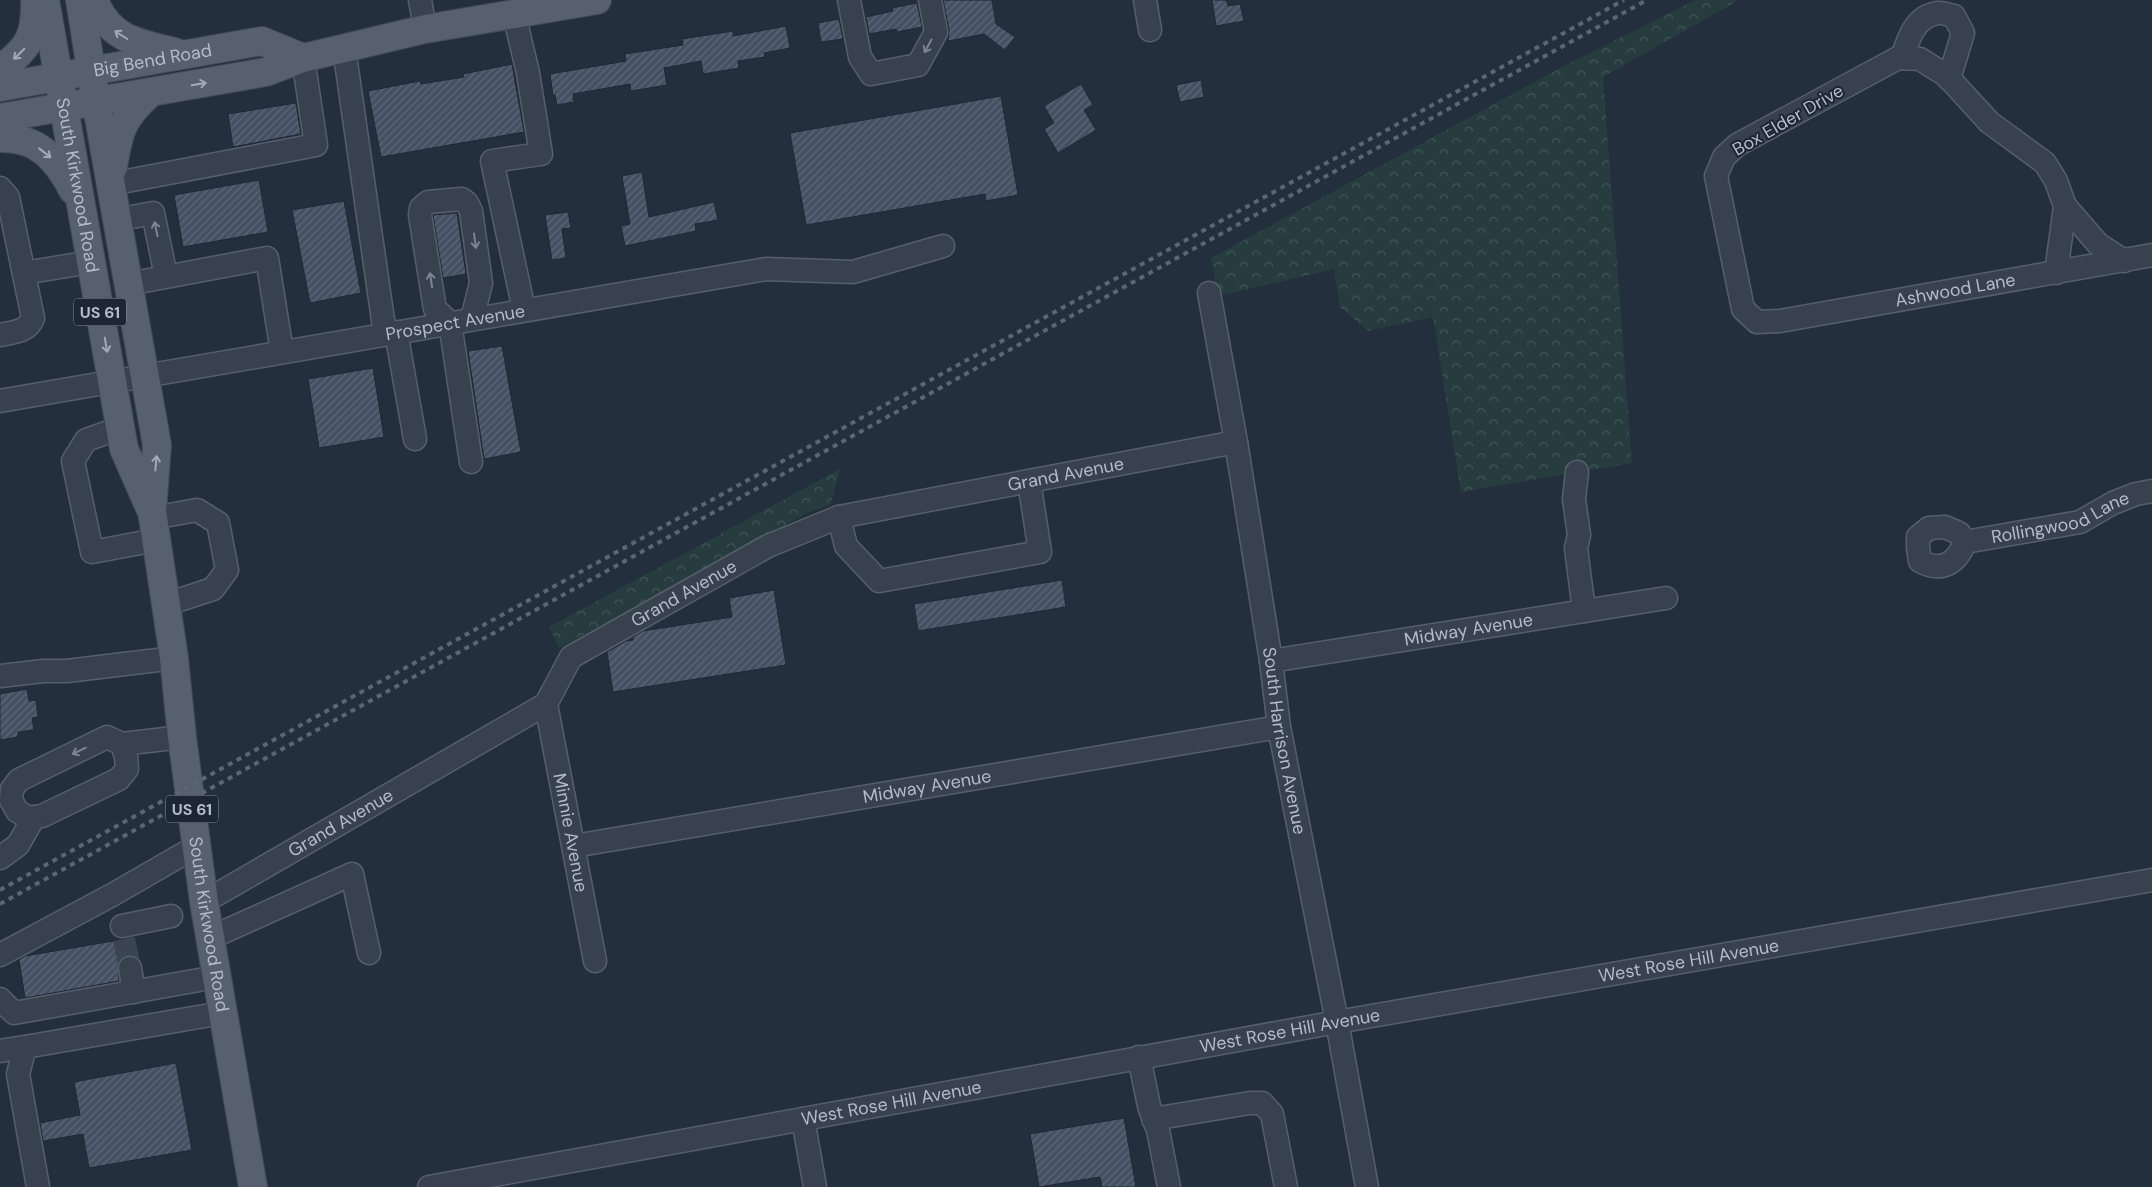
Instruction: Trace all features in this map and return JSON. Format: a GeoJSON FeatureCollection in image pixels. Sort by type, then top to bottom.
{"type":"FeatureCollection","features":[{"type":"Feature","properties":{"kind":"main road"},"geometry":{"type":"LineString","coordinates":[[0,70],[24,49],[33,34],[36,21],[35,0]]}},
{"type":"Feature","properties":{"kind":"main road","name":"South Kirkwood Road"},"geometry":{"type":"LineString","coordinates":[[45,0],[124,449],[154,523]]}},
{"type":"Feature","properties":{"kind":"main road","name":"South Kirkwood Road"},"geometry":{"type":"LineString","coordinates":[[80,0],[90,70],[157,445],[154,523],[167,604],[182,737],[204,902],[253,1187]]}},
{"type":"Feature","properties":{"kind":"main road"},"geometry":{"type":"LineString","coordinates":[[94,0],[98,12],[113,30],[123,37],[142,44],[184,54]]}},
{"type":"Feature","properties":{"kind":"main road","name":"Big Bend Road"},"geometry":{"type":"LineString","coordinates":[[0,118],[266,72],[303,58],[425,29],[597,0]]}},
{"type":"Feature","properties":{"kind":"main road","name":"Big Bend Road"},"geometry":{"type":"LineString","coordinates":[[0,87],[262,41],[303,58]]}},
{"type":"Feature","properties":{"kind":"main road"},"geometry":{"type":"LineString","coordinates":[[111,184],[118,140],[124,121],[151,92]]}},
{"type":"Feature","properties":{"kind":"main road"},"geometry":{"type":"LineString","coordinates":[[0,138],[13,138],[26,142],[47,153],[61,168],[80,203]]}},
{"type":"Feature","properties":{"kind":"street"},"geometry":{"type":"LineString","coordinates":[[420,0],[425,29]]}},
{"type":"Feature","properties":{"kind":"street"},"geometry":{"type":"LineString","coordinates":[[850,0],[860,57],[871,74],[918,65],[936,32],[930,0]]}},
{"type":"Feature","properties":{"kind":"street"},"geometry":{"type":"LineString","coordinates":[[1146,0],[1150,30]]}},
{"type":"Feature","properties":{"kind":"street"},"geometry":{"type":"LineString","coordinates":[[1949,79],[1963,33],[1954,16],[1939,12],[1921,20],[1910,34],[1902,58],[1920,59],[1949,79],[1989,122],[2045,163],[2056,181],[2065,206],[2098,244],[2124,261]]}},
{"type":"Feature","properties":{"kind":"street"},"geometry":{"type":"LineString","coordinates":[[514,14],[528,73],[541,154],[492,161],[524,310]]}},
{"type":"Feature","properties":{"kind":"street"},"geometry":{"type":"LineString","coordinates":[[344,48],[391,333],[415,439]]}},
{"type":"Feature","properties":{"kind":"street"},"geometry":{"type":"LineString","coordinates":[[111,184],[316,146],[303,58]]}},
{"type":"Feature","properties":{"kind":"street","name":"Box Elder Drive"},"geometry":{"type":"LineString","coordinates":[[1758,322],[1743,309],[1737,285],[1716,176],[1724,157],[1737,145],[1902,58]]}},
{"type":"Feature","properties":{"kind":"street"},"geometry":{"type":"LineString","coordinates":[[0,188],[8,197],[33,318],[30,324],[22,330],[0,334]]}},
{"type":"Feature","properties":{"kind":"street"},"geometry":{"type":"LineString","coordinates":[[472,319],[481,282],[471,211],[467,203],[462,199],[428,202],[421,208],[420,215],[435,309],[450,323],[472,462]]}},
{"type":"Feature","properties":{"kind":"street"},"geometry":{"type":"LineString","coordinates":[[2056,273],[2065,206]]}},
{"type":"Feature","properties":{"kind":"street"},"geometry":{"type":"LineString","coordinates":[[117,220],[153,213],[166,276]]}},
{"type":"Feature","properties":{"kind":"street","name":"Prospect Avenue"},"geometry":{"type":"LineString","coordinates":[[0,401],[766,269],[853,272],[943,246]]}},
{"type":"Feature","properties":{"kind":"street","name":"Ashwood Lane"},"geometry":{"type":"LineString","coordinates":[[1758,322],[1780,321],[2152,255]]}},
{"type":"Feature","properties":{"kind":"street"},"geometry":{"type":"LineString","coordinates":[[128,284],[267,258],[282,352]]}},
{"type":"Feature","properties":{"kind":"street"},"geometry":{"type":"LineString","coordinates":[[24,272],[91,262]]}},
{"type":"Feature","properties":{"kind":"street","name":"South Harrison Avenue"},"geometry":{"type":"LineString","coordinates":[[1209,293],[1236,442],[1271,661],[1279,728],[1337,1022],[1365,1187]]}},
{"type":"Feature","properties":{"kind":"street"},"geometry":{"type":"LineString","coordinates":[[120,428],[86,440],[73,461],[92,552],[154,523],[197,510],[218,523],[227,570],[213,588],[167,604]]}},
{"type":"Feature","properties":{"kind":"street","name":"Grand Avenue"},"geometry":{"type":"LineString","coordinates":[[204,902],[546,704],[571,656],[768,546],[839,517],[1236,442]]}},
{"type":"Feature","properties":{"kind":"street"},"geometry":{"type":"LineString","coordinates":[[1577,472],[1574,499],[1579,535],[1576,548],[1584,611]]}},
{"type":"Feature","properties":{"kind":"street"},"geometry":{"type":"LineString","coordinates":[[839,517],[846,546],[879,581],[1040,552],[1028,481]]}},
{"type":"Feature","properties":{"kind":"street","name":"Rollingwood Lane"},"geometry":{"type":"LineString","coordinates":[[1965,542],[2080,522],[2113,503],[2136,494],[2152,491]]}},
{"type":"Feature","properties":{"kind":"street","name":"Midway Avenue"},"geometry":{"type":"LineString","coordinates":[[1271,661],[1666,598]]}},
{"type":"Feature","properties":{"kind":"street"},"geometry":{"type":"LineString","coordinates":[[0,676],[43,671],[67,672],[174,658]]}},
{"type":"Feature","properties":{"kind":"street","name":"Minnie Avenue"},"geometry":{"type":"LineString","coordinates":[[546,704],[595,961]]}},
{"type":"Feature","properties":{"kind":"street","name":"Midway Avenue"},"geometry":{"type":"LineString","coordinates":[[574,846],[1279,728]]}},
{"type":"Feature","properties":{"kind":"street"},"geometry":{"type":"LineString","coordinates":[[122,744],[126,757],[126,769],[119,779],[42,816],[29,818],[17,811],[12,800],[12,789],[19,780],[107,737],[122,744],[182,737]]}},
{"type":"Feature","properties":{"kind":"street"},"geometry":{"type":"LineString","coordinates":[[0,858],[18,845],[34,817]]}},
{"type":"Feature","properties":{"kind":"street"},"geometry":{"type":"LineString","coordinates":[[0,955],[112,895],[197,846]]}},
{"type":"Feature","properties":{"kind":"street"},"geometry":{"type":"LineString","coordinates":[[210,938],[352,874],[369,953]]}},
{"type":"Feature","properties":{"kind":"street","name":"West Rose Hill Avenue"},"geometry":{"type":"LineString","coordinates":[[429,1187],[1337,1022],[2152,880]]}},
{"type":"Feature","properties":{"kind":"street"},"geometry":{"type":"LineString","coordinates":[[112,895],[123,932],[171,916]]}},
{"type":"Feature","properties":{"kind":"street"},"geometry":{"type":"LineString","coordinates":[[130,968],[134,992]]}},
{"type":"Feature","properties":{"kind":"street"},"geometry":{"type":"LineString","coordinates":[[0,999],[14,1013],[216,977]]}},
{"type":"Feature","properties":{"kind":"street"},"geometry":{"type":"LineString","coordinates":[[0,1051],[222,1013]]}},
{"type":"Feature","properties":{"kind":"street"},"geometry":{"type":"LineString","coordinates":[[24,1046],[18,1074],[38,1187]]}},
{"type":"Feature","properties":{"kind":"street"},"geometry":{"type":"LineString","coordinates":[[1139,1058],[1149,1106],[1158,1130],[1169,1187]]}},
{"type":"Feature","properties":{"kind":"street"},"geometry":{"type":"LineString","coordinates":[[1153,1119],[1250,1103],[1262,1103],[1272,1114],[1286,1187]]}},
{"type":"Feature","properties":{"kind":"street"},"geometry":{"type":"LineString","coordinates":[[803,1119],[814,1187]]}},
{"type":"Feature","properties":{"kind":"green space"},"geometry":{"type":"Polygon","coordinates":[[[1695,0],[1739,0],[1603,77],[1632,463],[1461,492],[1433,317],[1368,331],[1340,307],[1334,269],[1218,296],[1211,258],[1564,66],[1695,0]]]}},
{"type":"Feature","properties":{"kind":"green space"},"geometry":{"type":"Polygon","coordinates":[[[840,469],[831,504],[805,514],[559,648],[549,627],[840,469]]]}},
{"type":"Feature","properties":{"kind":"building"},"geometry":{"type":"Polygon","coordinates":[[[943,0],[992,0],[996,24],[1015,37],[1005,50],[984,34],[948,41],[949,30],[943,0]]]}},
{"type":"Feature","properties":{"kind":"building"},"geometry":{"type":"Polygon","coordinates":[[[1212,0],[1226,0],[1228,6],[1240,4],[1244,21],[1216,26],[1212,0]]]}},
{"type":"Feature","properties":{"kind":"building"},"geometry":{"type":"Polygon","coordinates":[[[917,3],[922,27],[897,32],[896,29],[869,34],[866,17],[893,11],[892,8],[917,3]]]}},
{"type":"Feature","properties":{"kind":"building"},"geometry":{"type":"Polygon","coordinates":[[[839,19],[843,39],[821,42],[818,23],[839,19]]]}},
{"type":"Feature","properties":{"kind":"building"},"geometry":{"type":"Polygon","coordinates":[[[786,26],[790,48],[764,53],[765,57],[738,61],[739,68],[703,74],[701,61],[664,68],[667,85],[631,91],[630,84],[573,94],[574,102],[557,105],[555,95],[553,96],[550,74],[626,61],[625,54],[683,45],[682,39],[733,31],[733,36],[786,26]]]}},
{"type":"Feature","properties":{"kind":"building"},"geometry":{"type":"Polygon","coordinates":[[[512,64],[524,132],[381,157],[368,91],[420,81],[421,84],[464,77],[463,74],[512,64]]]}},
{"type":"Feature","properties":{"kind":"building"},"geometry":{"type":"Polygon","coordinates":[[[1201,80],[1204,97],[1180,102],[1176,85],[1201,80]]]}},
{"type":"Feature","properties":{"kind":"building"},"geometry":{"type":"Polygon","coordinates":[[[1081,84],[1093,105],[1084,110],[1096,130],[1058,153],[1044,129],[1054,123],[1044,106],[1081,84]]]}},
{"type":"Feature","properties":{"kind":"building"},"geometry":{"type":"Polygon","coordinates":[[[1001,96],[1018,195],[986,201],[985,194],[806,225],[790,133],[1001,96]]]}},
{"type":"Feature","properties":{"kind":"building"},"geometry":{"type":"Polygon","coordinates":[[[296,103],[301,134],[233,147],[228,114],[296,103]]]}},
{"type":"Feature","properties":{"kind":"building"},"geometry":{"type":"Polygon","coordinates":[[[642,172],[649,217],[714,202],[718,220],[695,224],[696,231],[625,246],[621,226],[630,224],[622,176],[642,172]]]}},
{"type":"Feature","properties":{"kind":"building"},"geometry":{"type":"Polygon","coordinates":[[[259,180],[268,232],[183,247],[174,195],[259,180]]]}},
{"type":"Feature","properties":{"kind":"building"},"geometry":{"type":"Polygon","coordinates":[[[344,201],[361,293],[310,303],[292,210],[344,201]]]}},
{"type":"Feature","properties":{"kind":"building"},"geometry":{"type":"Polygon","coordinates":[[[568,212],[571,228],[562,229],[566,258],[552,260],[545,215],[568,212]]]}},
{"type":"Feature","properties":{"kind":"building"},"geometry":{"type":"Polygon","coordinates":[[[457,213],[466,274],[443,278],[433,215],[457,213]]]}},
{"type":"Feature","properties":{"kind":"building"},"geometry":{"type":"Polygon","coordinates":[[[502,346],[521,452],[484,459],[468,351],[502,346]]]}},
{"type":"Feature","properties":{"kind":"building"},"geometry":{"type":"Polygon","coordinates":[[[373,368],[384,437],[319,448],[308,379],[373,368]]]}},
{"type":"Feature","properties":{"kind":"building"},"geometry":{"type":"Polygon","coordinates":[[[1062,580],[1066,607],[918,631],[914,604],[1062,580]]]}},
{"type":"Feature","properties":{"kind":"building"},"geometry":{"type":"Polygon","coordinates":[[[774,590],[786,665],[613,692],[607,652],[626,641],[633,640],[633,637],[643,631],[732,617],[729,598],[774,590]]]}},
{"type":"Feature","properties":{"kind":"building"},"geometry":{"type":"Polygon","coordinates":[[[27,689],[29,701],[36,700],[38,717],[32,718],[34,730],[18,732],[18,737],[0,740],[0,694],[27,689]]]}},
{"type":"Feature","properties":{"kind":"building"},"geometry":{"type":"Polygon","coordinates":[[[131,938],[134,956],[122,958],[118,963],[119,981],[25,998],[19,960],[25,956],[131,938]]]}},
{"type":"Feature","properties":{"kind":"building"},"geometry":{"type":"Polygon","coordinates":[[[176,1063],[192,1150],[89,1168],[83,1134],[43,1141],[40,1123],[80,1115],[74,1082],[176,1063]]]}},
{"type":"Feature","properties":{"kind":"building"},"geometry":{"type":"Polygon","coordinates":[[[1124,1118],[1136,1187],[1102,1187],[1100,1177],[1039,1187],[1030,1134],[1124,1118]]]}},
{"type":"Feature","properties":{"kind":"tunnel"},"geometry":{"type":"LineString","coordinates":[[124,939],[130,968]]}},
{"type":"Feature","properties":{"kind":"railway"},"geometry":{"type":"LineString","coordinates":[[0,890],[1624,0]]}},
{"type":"Feature","properties":{"kind":"railway"},"geometry":{"type":"LineString","coordinates":[[0,904],[1647,0]]}}]}
